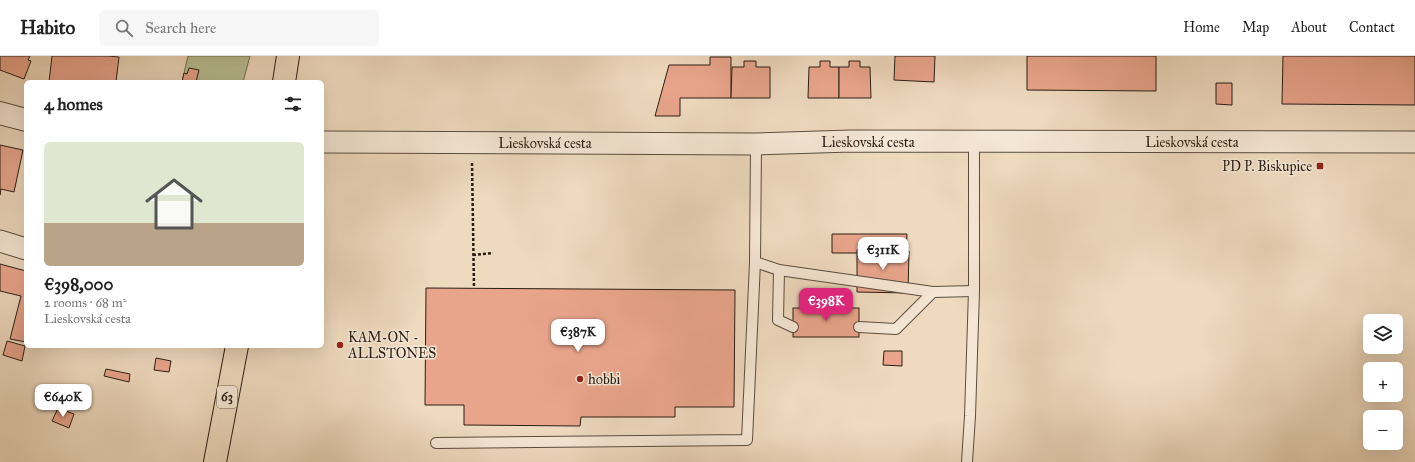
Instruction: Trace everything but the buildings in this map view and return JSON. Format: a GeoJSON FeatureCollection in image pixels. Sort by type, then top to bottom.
{"type":"FeatureCollection","features":[{"type":"Feature","properties":{"kind":"main road"},"geometry":{"type":"LineString","coordinates":[[284,80],[288,56]]}},
{"type":"Feature","properties":{"kind":"main road","name":"63"},"geometry":{"type":"LineString","coordinates":[[215,462],[237,348]]}},
{"type":"Feature","properties":{"kind":"street"},"geometry":{"type":"LineString","coordinates":[[0,113],[24,119]]}},
{"type":"Feature","properties":{"kind":"street","name":"Lieskovská cesta"},"geometry":{"type":"LineString","coordinates":[[324,142],[756,144],[851,141],[1415,142]]}},
{"type":"Feature","properties":{"kind":"street"},"geometry":{"type":"LineString","coordinates":[[0,241],[24,248]]}},
{"type":"Feature","properties":{"kind":"lane"},"geometry":{"type":"LineString","coordinates":[[967,462],[974,291],[974,142]]}},
{"type":"Feature","properties":{"kind":"lane"},"geometry":{"type":"LineString","coordinates":[[436,443],[747,440],[755,262],[756,144]]}},
{"type":"Feature","properties":{"kind":"lane"},"geometry":{"type":"LineString","coordinates":[[755,262],[779,270],[933,292],[974,291]]}},
{"type":"Feature","properties":{"kind":"lane"},"geometry":{"type":"LineString","coordinates":[[779,270],[778,320],[793,327]]}},
{"type":"Feature","properties":{"kind":"lane"},"geometry":{"type":"LineString","coordinates":[[859,327],[896,329],[933,292]]}},
{"type":"Feature","properties":{"kind":"path"},"geometry":{"type":"LineString","coordinates":[[472,160],[474,288]]}},
{"type":"Feature","properties":{"kind":"path"},"geometry":{"type":"LineString","coordinates":[[473,255],[493,253]]}},
{"type":"Feature","properties":{"kind":"green space"},"geometry":{"type":"Polygon","coordinates":[[[188,56],[250,56],[244,80],[182,80],[188,56]]]}},
{"type":"Feature","properties":{"kind":"place","name":"PD P. Biskupice"},"geometry":{"type":"Point","coordinates":[1320,166]}},
{"type":"Feature","properties":{"kind":"place","name":"KAM-ON - ALLSTONES"},"geometry":{"type":"Point","coordinates":[340,345]}},
{"type":"Feature","properties":{"kind":"place","name":"hobbi"},"geometry":{"type":"Point","coordinates":[580,379]}}]}
